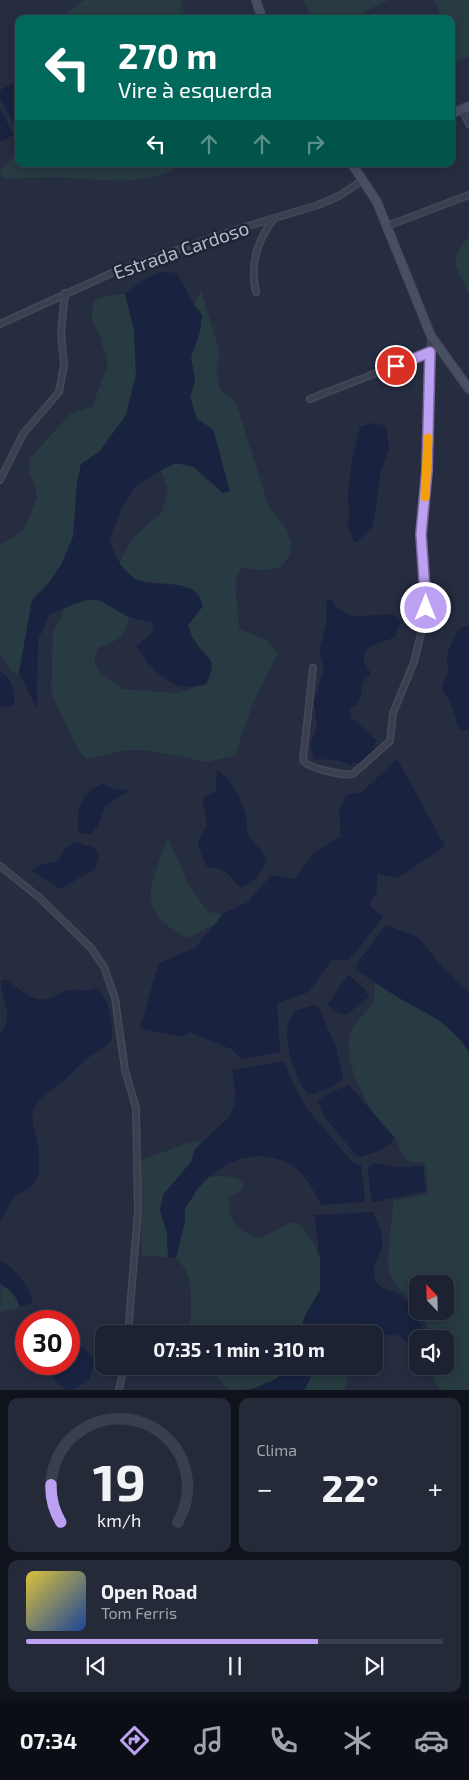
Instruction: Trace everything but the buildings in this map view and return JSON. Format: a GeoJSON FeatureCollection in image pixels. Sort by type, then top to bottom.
{"type":"FeatureCollection","features":[{"type":"Feature","properties":{"kind":"main road"},"geometry":{"type":"LineString","coordinates":[[256,0],[261,15]]}},
{"type":"Feature","properties":{"kind":"main road"},"geometry":{"type":"LineString","coordinates":[[354,167],[377,202],[431,336],[469,389]]}},
{"type":"Feature","properties":{"kind":"street"},"geometry":{"type":"LineString","coordinates":[[465,108],[469,124]]}},
{"type":"Feature","properties":{"kind":"street","name":"Estrada Cardoso"},"geometry":{"type":"LineString","coordinates":[[0,324],[114,272],[238,229],[274,220],[331,200],[363,180]]}},
{"type":"Feature","properties":{"kind":"street"},"geometry":{"type":"LineString","coordinates":[[387,226],[469,195]]}},
{"type":"Feature","properties":{"kind":"street"},"geometry":{"type":"LineString","coordinates":[[256,292],[253,271],[256,249],[262,236],[274,220]]}},
{"type":"Feature","properties":{"kind":"street"},"geometry":{"type":"LineString","coordinates":[[0,480],[23,434],[59,392],[64,365],[61,333],[65,293]]}},
{"type":"Feature","properties":{"kind":"street"},"geometry":{"type":"LineString","coordinates":[[314,668],[303,760],[307,766],[348,775],[358,771],[390,741],[392,719],[417,652],[426,608],[421,534],[427,471],[431,336]]}},
{"type":"Feature","properties":{"kind":"street"},"geometry":{"type":"LineString","coordinates":[[310,399],[430,352]]}},
{"type":"Feature","properties":{"kind":"street"},"geometry":{"type":"LineString","coordinates":[[0,866],[40,898],[91,948],[104,967],[115,998],[122,1057],[136,1108],[138,1211],[129,1325]]}},
{"type":"Feature","properties":{"kind":"street"},"geometry":{"type":"LineString","coordinates":[[119,1390],[122,1375]]}},
{"type":"Feature","properties":{"kind":"shaded area"},"geometry":{"type":"Polygon","coordinates":[[[84,0],[180,0],[185,15],[66,15],[84,0]]]}},
{"type":"Feature","properties":{"kind":"shaded area"},"geometry":{"type":"Polygon","coordinates":[[[303,0],[388,0],[359,15],[310,15],[303,0]]]}},
{"type":"Feature","properties":{"kind":"shaded area"},"geometry":{"type":"Polygon","coordinates":[[[434,0],[469,0],[469,57],[457,61],[455,56],[455,15],[440,15],[434,0]]]}},
{"type":"Feature","properties":{"kind":"shaded area"},"geometry":{"type":"Polygon","coordinates":[[[15,157],[15,167],[174,167],[173,170],[146,179],[117,181],[59,177],[5,178],[0,175],[0,171],[15,157]]]}},
{"type":"Feature","properties":{"kind":"shaded area"},"geometry":{"type":"Polygon","coordinates":[[[469,237],[469,295],[458,271],[456,259],[469,237]]]}},
{"type":"Feature","properties":{"kind":"shaded area"},"geometry":{"type":"Polygon","coordinates":[[[201,290],[220,352],[216,369],[220,390],[236,403],[269,507],[286,528],[291,543],[290,555],[280,568],[261,570],[242,568],[235,580],[239,629],[265,639],[278,653],[253,703],[235,755],[208,762],[145,750],[127,750],[87,759],[77,748],[51,692],[53,633],[65,608],[77,603],[93,600],[99,601],[129,617],[122,635],[115,641],[98,648],[94,661],[100,673],[122,689],[178,693],[206,684],[212,668],[210,659],[193,638],[188,625],[203,606],[176,585],[135,580],[119,564],[131,540],[162,512],[168,490],[161,470],[176,463],[194,467],[211,484],[218,449],[213,430],[197,419],[190,397],[195,381],[191,357],[200,332],[202,315],[194,305],[201,290]]]}},
{"type":"Feature","properties":{"kind":"shaded area"},"geometry":{"type":"Polygon","coordinates":[[[125,294],[134,330],[136,375],[126,415],[100,451],[81,464],[77,483],[73,537],[61,565],[48,584],[32,600],[19,674],[11,671],[0,655],[0,545],[22,532],[37,497],[35,485],[29,472],[30,458],[71,413],[92,407],[108,365],[100,336],[91,318],[94,301],[107,296],[125,294]]]}},
{"type":"Feature","properties":{"kind":"shaded area"},"geometry":{"type":"Polygon","coordinates":[[[168,837],[188,884],[208,912],[223,914],[215,924],[188,938],[168,926],[158,916],[153,906],[151,895],[152,883],[168,837]]]}},
{"type":"Feature","properties":{"kind":"shaded area"},"geometry":{"type":"Polygon","coordinates":[[[374,982],[434,1016],[457,1036],[469,1052],[469,1390],[441,1390],[435,1383],[432,1375],[454,1375],[454,1330],[428,1330],[425,1320],[454,1320],[454,1275],[409,1275],[409,1298],[392,1279],[390,1274],[389,1249],[393,1201],[428,1194],[425,1163],[412,1162],[404,1157],[396,1140],[368,1105],[353,1069],[350,1057],[350,1035],[357,1021],[371,1005],[375,991],[374,982]]]}},
{"type":"Feature","properties":{"kind":"shaded area"},"geometry":{"type":"Polygon","coordinates":[[[203,1141],[195,1149],[191,1162],[163,1195],[160,1211],[167,1232],[168,1257],[142,1256],[138,1161],[188,1143],[203,1141]]]}},
{"type":"Feature","properties":{"kind":"shaded area"},"geometry":{"type":"Polygon","coordinates":[[[225,1176],[238,1179],[244,1184],[241,1190],[228,1198],[231,1216],[236,1226],[251,1236],[261,1238],[290,1223],[297,1223],[313,1242],[320,1259],[320,1290],[302,1325],[190,1325],[190,1283],[183,1265],[176,1258],[185,1219],[185,1209],[199,1187],[209,1177],[225,1176]]]}},
{"type":"Feature","properties":{"kind":"shaded area"},"geometry":{"type":"Polygon","coordinates":[[[1,1284],[17,1299],[20,1307],[0,1312],[1,1284]]]}},
{"type":"Feature","properties":{"kind":"shaded area"},"geometry":{"type":"Polygon","coordinates":[[[216,1375],[279,1375],[262,1386],[229,1390],[216,1375]]]}},
{"type":"Feature","properties":{"kind":"shaded area"},"geometry":{"type":"Polygon","coordinates":[[[312,1375],[348,1375],[346,1379],[346,1390],[304,1390],[312,1375]]]}},
{"type":"Feature","properties":{"kind":"water"},"geometry":{"type":"Polygon","coordinates":[[[11,84],[15,88],[15,124],[0,99],[0,90],[11,84]]]}},
{"type":"Feature","properties":{"kind":"water"},"geometry":{"type":"Polygon","coordinates":[[[0,107],[13,135],[3,141],[0,141],[0,107]]]}},
{"type":"Feature","properties":{"kind":"water"},"geometry":{"type":"Polygon","coordinates":[[[164,272],[177,273],[194,305],[202,315],[200,332],[191,357],[195,381],[190,397],[197,419],[213,429],[230,491],[223,493],[194,467],[176,463],[161,470],[135,487],[123,506],[109,540],[122,566],[134,578],[142,582],[183,586],[199,596],[203,606],[188,625],[193,638],[211,663],[210,675],[206,684],[186,687],[179,686],[164,678],[151,666],[136,646],[153,632],[152,622],[129,617],[100,600],[86,599],[50,614],[38,640],[37,708],[19,673],[32,600],[48,584],[61,565],[73,537],[77,483],[81,464],[100,451],[126,415],[136,375],[134,330],[125,294],[138,283],[164,272]]]}},
{"type":"Feature","properties":{"kind":"water"},"geometry":{"type":"Polygon","coordinates":[[[373,423],[386,426],[389,448],[381,470],[373,526],[358,541],[354,542],[347,522],[351,467],[360,427],[373,423]]]}},
{"type":"Feature","properties":{"kind":"water"},"geometry":{"type":"Polygon","coordinates":[[[328,600],[331,600],[338,608],[352,616],[393,614],[400,622],[395,637],[370,647],[364,655],[370,675],[362,683],[362,692],[356,706],[354,705],[349,711],[352,714],[350,716],[377,741],[373,746],[376,749],[361,764],[353,762],[351,766],[337,760],[314,760],[310,745],[317,727],[314,702],[324,668],[319,649],[326,625],[326,603],[328,600]]]}},
{"type":"Feature","properties":{"kind":"water"},"geometry":{"type":"Polygon","coordinates":[[[469,625],[469,730],[459,730],[450,700],[443,692],[442,686],[448,670],[447,658],[449,649],[458,629],[469,625]]]}},
{"type":"Feature","properties":{"kind":"water"},"geometry":{"type":"Polygon","coordinates":[[[0,672],[10,681],[14,691],[13,706],[0,707],[0,672]]]}},
{"type":"Feature","properties":{"kind":"water"},"geometry":{"type":"Polygon","coordinates":[[[397,759],[445,846],[398,878],[377,874],[377,891],[369,905],[383,917],[349,960],[332,959],[309,992],[277,1003],[280,1052],[242,1059],[231,1049],[189,1032],[181,1037],[140,1028],[159,963],[195,948],[223,914],[248,902],[271,875],[294,879],[314,853],[341,836],[339,810],[346,795],[362,792],[397,759]]]}},
{"type":"Feature","properties":{"kind":"water"},"geometry":{"type":"Polygon","coordinates":[[[217,769],[228,779],[239,796],[246,814],[247,834],[267,858],[258,876],[242,887],[225,872],[206,866],[198,846],[198,841],[207,825],[203,801],[204,797],[216,791],[217,769]]]}},
{"type":"Feature","properties":{"kind":"water"},"geometry":{"type":"Polygon","coordinates":[[[103,783],[112,789],[130,790],[105,806],[99,824],[91,834],[78,833],[79,809],[84,797],[103,783]]]}},
{"type":"Feature","properties":{"kind":"water"},"geometry":{"type":"Polygon","coordinates":[[[75,842],[94,848],[99,854],[95,868],[91,871],[61,889],[31,870],[42,864],[59,860],[63,850],[75,842]]]}},
{"type":"Feature","properties":{"kind":"water"},"geometry":{"type":"Polygon","coordinates":[[[386,925],[418,937],[444,969],[469,992],[469,1052],[445,1025],[355,969],[358,962],[386,925]]]}},
{"type":"Feature","properties":{"kind":"water"},"geometry":{"type":"Polygon","coordinates":[[[347,976],[350,976],[361,986],[369,997],[346,1015],[334,1011],[328,1004],[347,976]]]}},
{"type":"Feature","properties":{"kind":"water"},"geometry":{"type":"Polygon","coordinates":[[[6,980],[31,997],[41,1000],[69,990],[87,991],[95,988],[104,997],[110,1012],[112,1036],[111,1042],[84,1061],[66,1079],[41,1098],[33,1110],[32,1119],[39,1152],[39,1173],[32,1186],[15,1196],[0,1221],[0,1035],[7,1020],[1,981],[6,980]]]}},
{"type":"Feature","properties":{"kind":"water"},"geometry":{"type":"Polygon","coordinates":[[[315,1005],[319,1008],[336,1047],[343,1079],[334,1086],[310,1095],[305,1091],[297,1077],[289,1051],[287,1034],[295,1011],[315,1005]]]}},
{"type":"Feature","properties":{"kind":"water"},"geometry":{"type":"Polygon","coordinates":[[[284,1061],[293,1084],[307,1109],[353,1163],[361,1165],[365,1202],[321,1205],[308,1181],[294,1166],[275,1158],[248,1157],[222,1167],[201,1185],[185,1209],[185,1221],[176,1258],[168,1257],[167,1232],[160,1211],[163,1195],[191,1162],[195,1149],[229,1117],[235,1100],[232,1070],[284,1061]]]}},
{"type":"Feature","properties":{"kind":"water"},"geometry":{"type":"Polygon","coordinates":[[[349,1085],[394,1137],[392,1143],[376,1152],[359,1157],[324,1116],[317,1101],[330,1092],[349,1085]]]}},
{"type":"Feature","properties":{"kind":"water"},"geometry":{"type":"Polygon","coordinates":[[[376,1163],[397,1167],[423,1166],[426,1191],[374,1202],[371,1199],[368,1170],[370,1165],[376,1163]]]}},
{"type":"Feature","properties":{"kind":"water"},"geometry":{"type":"Polygon","coordinates":[[[373,1212],[382,1237],[381,1250],[374,1266],[375,1279],[380,1286],[404,1298],[409,1304],[409,1320],[418,1320],[423,1330],[409,1330],[409,1345],[403,1338],[396,1335],[383,1334],[383,1325],[302,1325],[320,1290],[320,1259],[314,1215],[373,1212]]]}},
{"type":"Feature","properties":{"kind":"water"},"geometry":{"type":"Polygon","coordinates":[[[0,1260],[21,1278],[33,1303],[20,1307],[12,1293],[0,1284],[0,1260]]]}},
{"type":"Feature","properties":{"kind":"water"},"geometry":{"type":"Polygon","coordinates":[[[80,1343],[92,1357],[93,1365],[89,1379],[77,1388],[66,1390],[52,1375],[80,1375],[80,1343]]]}},
{"type":"Feature","properties":{"kind":"water"},"geometry":{"type":"Polygon","coordinates":[[[280,1375],[312,1375],[304,1390],[250,1390],[278,1378],[280,1375]]]}},
{"type":"Feature","properties":{"kind":"slow traffic"},"geometry":{"type":"LineString","coordinates":[[425,497],[428,438]]}},
{"type":"Feature","properties":{"kind":"route"},"geometry":{"type":"LineString","coordinates":[[396,366],[430,352],[427,471],[425,508],[421,534],[426,608]]}}]}
